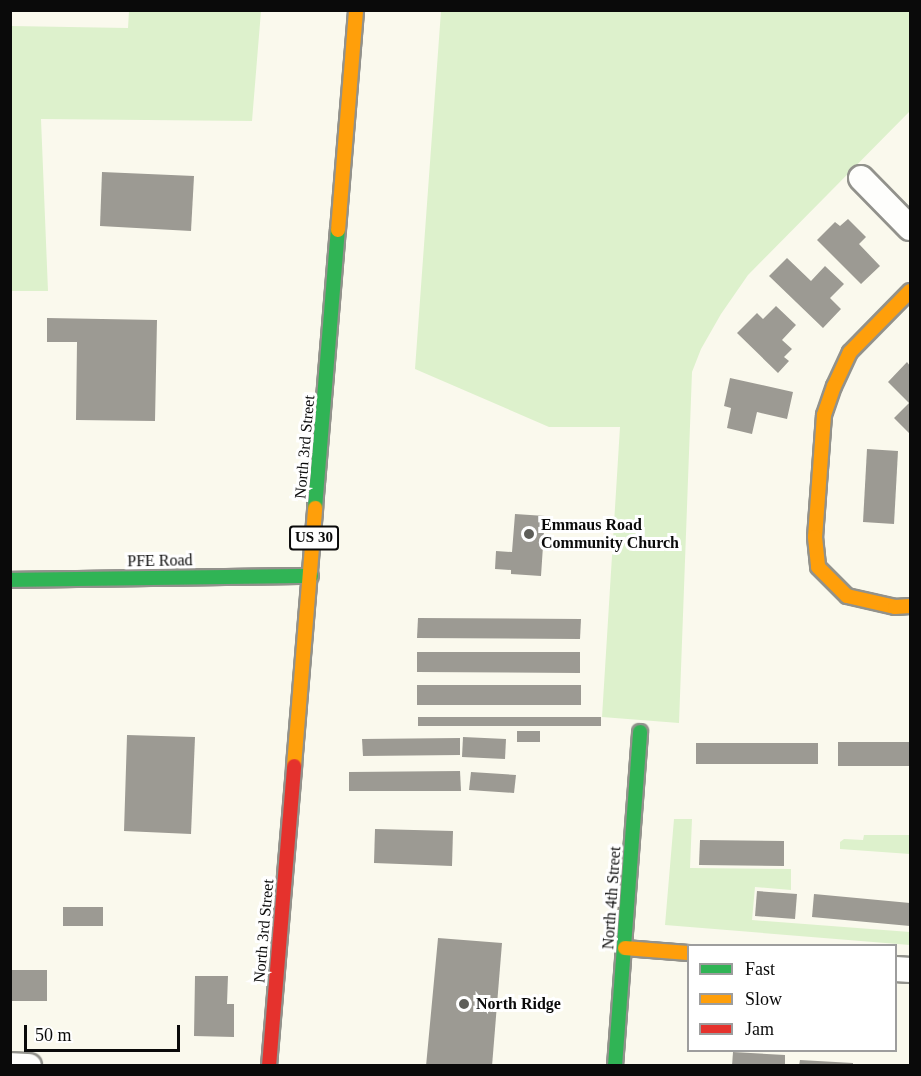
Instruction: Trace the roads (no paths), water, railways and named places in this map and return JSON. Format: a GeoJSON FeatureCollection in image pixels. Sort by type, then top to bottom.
{"type":"FeatureCollection","features":[{"type":"Feature","properties":{"kind":"street","name":"North 3rd Street"},"geometry":{"type":"LineString","coordinates":[[270,1065],[356,10]]}},
{"type":"Feature","properties":{"kind":"street"},"geometry":{"type":"LineString","coordinates":[[861,178],[910,228]]}},
{"type":"Feature","properties":{"kind":"street"},"geometry":{"type":"LineString","coordinates":[[910,291],[850,352],[834,386],[825,415],[815,537],[818,567],[847,596],[884,606],[910,606]]}},
{"type":"Feature","properties":{"kind":"street","name":"PFE Road"},"geometry":{"type":"LineString","coordinates":[[10,580],[311,576]]}},
{"type":"Feature","properties":{"kind":"street","name":"North 4th Street"},"geometry":{"type":"LineString","coordinates":[[615,1065],[640,732]]}},
{"type":"Feature","properties":{"kind":"street"},"geometry":{"type":"LineString","coordinates":[[625,948],[687,953]]}},
{"type":"Feature","properties":{"kind":"street"},"geometry":{"type":"LineString","coordinates":[[10,1065],[29,1065]]}},
{"type":"Feature","properties":{"kind":"place","name":"Emmaus Road Community Church"},"geometry":{"type":"Point","coordinates":[529,534]}},
{"type":"Feature","properties":{"kind":"place","name":"North Ridge"},"geometry":{"type":"Point","coordinates":[464,1004]}}]}
